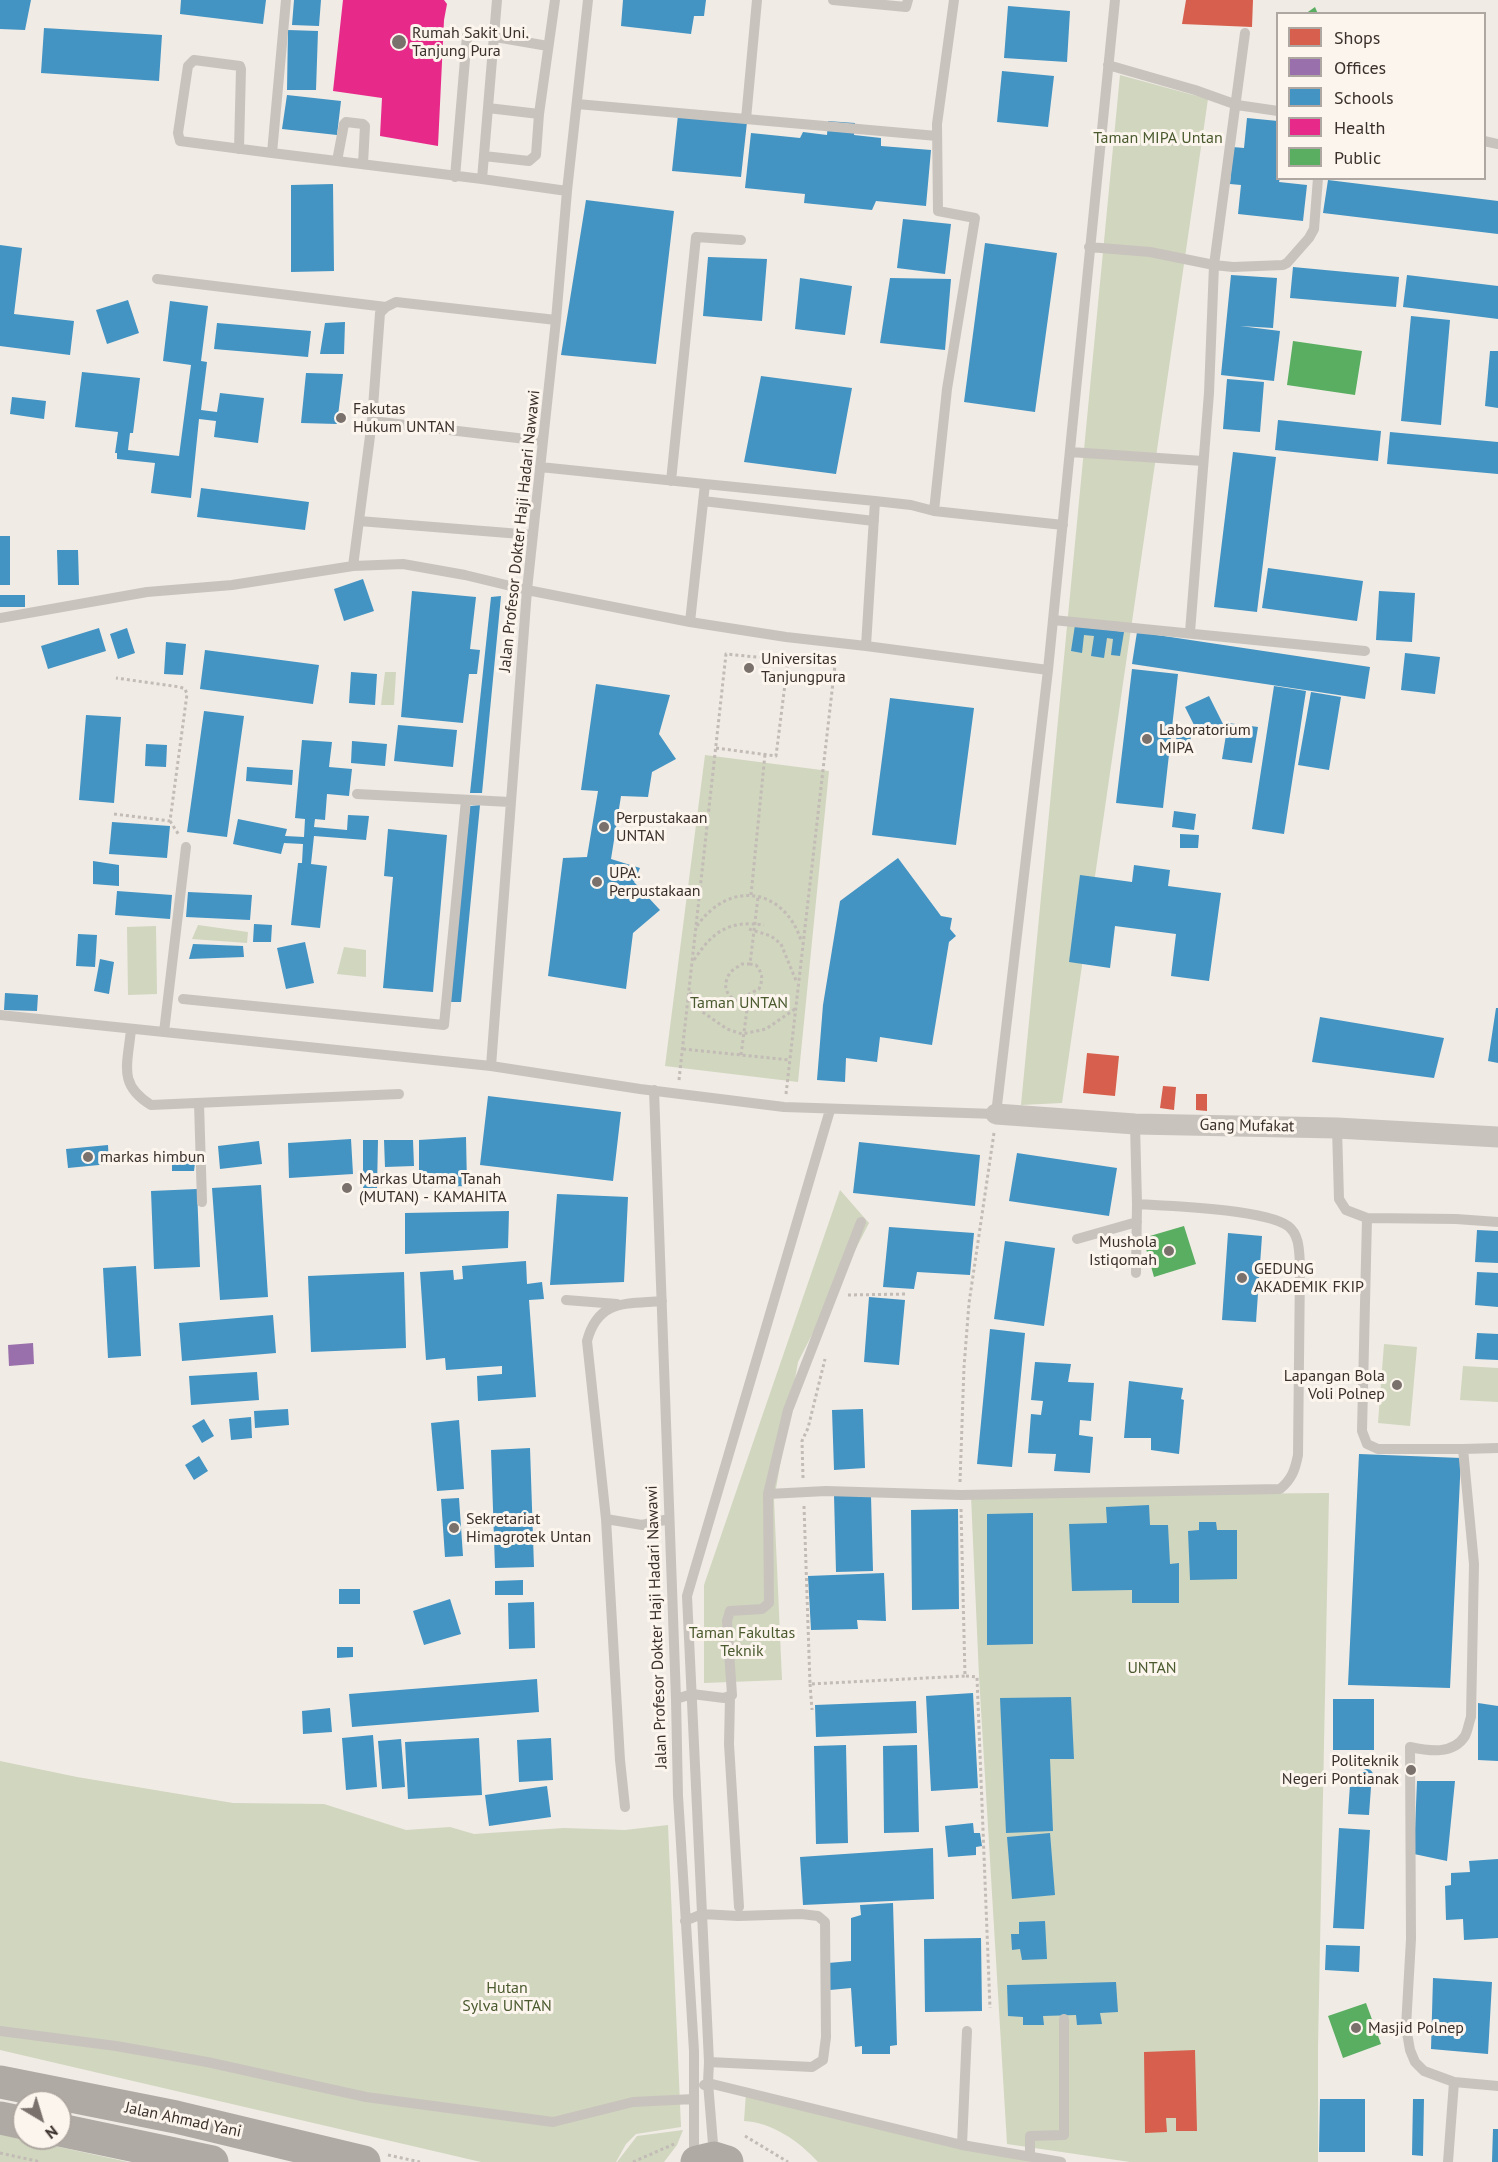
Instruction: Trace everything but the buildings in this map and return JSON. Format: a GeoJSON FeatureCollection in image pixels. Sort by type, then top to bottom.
{"type":"FeatureCollection","features":[{"type":"Feature","properties":{"kind":"highway","name":"Jalan Ahmad Yani"},"geometry":{"type":"LineString","coordinates":[[0,2082],[176,2117],[364,2162]]}},
{"type":"Feature","properties":{"kind":"highway","name":"Jalan Ahmad Yani"},"geometry":{"type":"LineString","coordinates":[[72,2133],[212,2162]]}},
{"type":"Feature","properties":{"kind":"street","name":"Gang Mufakat"},"geometry":{"type":"LineString","coordinates":[[996,1114],[1135,1124],[1337,1128],[1498,1137]]}},
{"type":"Feature","properties":{"kind":"lane"},"geometry":{"type":"LineString","coordinates":[[272,153],[286,0]]}},
{"type":"Feature","properties":{"kind":"lane"},"geometry":{"type":"LineString","coordinates":[[482,179],[498,0]]}},
{"type":"Feature","properties":{"kind":"lane"},"geometry":{"type":"LineString","coordinates":[[484,156],[529,161],[536,154],[539,114],[555,0]]}},
{"type":"Feature","properties":{"kind":"lane","name":"Jalan Profesor Dokter Haji Hadari Nawawi"},"geometry":{"type":"LineString","coordinates":[[491,1066],[527,590],[588,0]]}},
{"type":"Feature","properties":{"kind":"lane"},"geometry":{"type":"LineString","coordinates":[[746,119],[757,0]]}},
{"type":"Feature","properties":{"kind":"lane"},"geometry":{"type":"LineString","coordinates":[[833,0],[906,7],[908,0]]}},
{"type":"Feature","properties":{"kind":"lane"},"geometry":{"type":"LineString","coordinates":[[933,511],[947,389],[975,218],[938,211],[937,136],[954,0]]}},
{"type":"Feature","properties":{"kind":"lane"},"geometry":{"type":"LineString","coordinates":[[0,1015],[491,1066],[784,1107],[996,1114],[1048,670],[1115,0]]}},
{"type":"Feature","properties":{"kind":"lane"},"geometry":{"type":"LineString","coordinates":[[455,177],[467,36],[472,33],[548,45]]}},
{"type":"Feature","properties":{"kind":"lane"},"geometry":{"type":"LineString","coordinates":[[1190,632],[1209,393],[1214,265],[1245,33]]}},
{"type":"Feature","properties":{"kind":"lane"},"geometry":{"type":"LineString","coordinates":[[238,149],[242,69],[240,66],[194,60],[188,66],[178,138],[180,141],[238,149],[337,161],[455,177],[567,190]]}},
{"type":"Feature","properties":{"kind":"lane"},"geometry":{"type":"LineString","coordinates":[[1108,65],[1203,92],[1237,105],[1276,111]]}},
{"type":"Feature","properties":{"kind":"lane"},"geometry":{"type":"LineString","coordinates":[[577,104],[937,136]]}},
{"type":"Feature","properties":{"kind":"lane"},"geometry":{"type":"LineString","coordinates":[[488,108],[539,114]]}},
{"type":"Feature","properties":{"kind":"lane"},"geometry":{"type":"LineString","coordinates":[[337,161],[344,124],[346,122],[363,124],[365,126],[363,165]]}},
{"type":"Feature","properties":{"kind":"lane"},"geometry":{"type":"LineString","coordinates":[[1089,247],[1150,252],[1233,267],[1283,265],[1310,238],[1314,229],[1318,180]]}},
{"type":"Feature","properties":{"kind":"lane"},"geometry":{"type":"LineString","coordinates":[[671,481],[696,237],[741,240]]}},
{"type":"Feature","properties":{"kind":"lane"},"geometry":{"type":"LineString","coordinates":[[157,279],[387,307]]}},
{"type":"Feature","properties":{"kind":"lane"},"geometry":{"type":"LineString","coordinates":[[352,566],[372,421],[380,313],[396,302],[556,320]]}},
{"type":"Feature","properties":{"kind":"lane"},"geometry":{"type":"LineString","coordinates":[[372,421],[543,441]]}},
{"type":"Feature","properties":{"kind":"lane"},"geometry":{"type":"LineString","coordinates":[[1070,452],[1203,461]]}},
{"type":"Feature","properties":{"kind":"lane"},"geometry":{"type":"LineString","coordinates":[[540,467],[875,501],[933,511],[1063,525]]}},
{"type":"Feature","properties":{"kind":"lane"},"geometry":{"type":"LineString","coordinates":[[690,622],[705,484]]}},
{"type":"Feature","properties":{"kind":"lane"},"geometry":{"type":"LineString","coordinates":[[703,501],[873,520]]}},
{"type":"Feature","properties":{"kind":"lane"},"geometry":{"type":"LineString","coordinates":[[866,646],[875,501]]}},
{"type":"Feature","properties":{"kind":"lane"},"geometry":{"type":"LineString","coordinates":[[359,521],[533,535]]}},
{"type":"Feature","properties":{"kind":"lane"},"geometry":{"type":"LineString","coordinates":[[0,618],[147,592],[232,585],[352,566],[403,564],[690,622],[786,637],[1048,670]]}},
{"type":"Feature","properties":{"kind":"lane"},"geometry":{"type":"LineString","coordinates":[[1053,620],[1365,651]]}},
{"type":"Feature","properties":{"kind":"lane"},"geometry":{"type":"LineString","coordinates":[[357,794],[510,802]]}},
{"type":"Feature","properties":{"kind":"lane"},"geometry":{"type":"LineString","coordinates":[[183,999],[444,1025],[466,800]]}},
{"type":"Feature","properties":{"kind":"lane"},"geometry":{"type":"LineString","coordinates":[[164,1032],[186,847]]}},
{"type":"Feature","properties":{"kind":"lane"},"geometry":{"type":"LineString","coordinates":[[131,1029],[127,1079],[130,1088],[151,1105],[399,1094]]}},
{"type":"Feature","properties":{"kind":"lane","name":"Jalan Profesor Dokter Haji Hadari Nawawi"},"geometry":{"type":"LineString","coordinates":[[654,1090],[678,1796],[694,2051],[694,2093],[708,2154]]}},
{"type":"Feature","properties":{"kind":"lane"},"geometry":{"type":"LineString","coordinates":[[200,1102],[202,1202]]}},
{"type":"Feature","properties":{"kind":"lane","name":"Jalan Profesor Dokter Haji Hadari Nawawi"},"geometry":{"type":"LineString","coordinates":[[708,2154],[709,2062],[687,1596],[830,1110]]}},
{"type":"Feature","properties":{"kind":"lane"},"geometry":{"type":"LineString","coordinates":[[1135,1124],[1136,1273]]}},
{"type":"Feature","properties":{"kind":"lane"},"geometry":{"type":"LineString","coordinates":[[1337,1128],[1339,1199],[1346,1210],[1367,1218],[1498,1222]]}},
{"type":"Feature","properties":{"kind":"lane"},"geometry":{"type":"LineString","coordinates":[[768,1494],[826,1491],[961,1495],[1280,1489],[1289,1482],[1295,1472],[1298,1455],[1300,1265],[1297,1238],[1289,1227],[1266,1217],[1209,1209],[1137,1204]]}},
{"type":"Feature","properties":{"kind":"lane"},"geometry":{"type":"LineString","coordinates":[[1367,1218],[1362,1431],[1367,1444],[1378,1449],[1498,1448]]}},
{"type":"Feature","properties":{"kind":"lane"},"geometry":{"type":"LineString","coordinates":[[739,1906],[729,1744],[729,1697],[732,1695],[727,1621],[730,1611],[762,1609],[768,1603],[768,1494],[788,1410],[861,1222]]}},
{"type":"Feature","properties":{"kind":"lane"},"geometry":{"type":"LineString","coordinates":[[1077,1239],[1137,1222]]}},
{"type":"Feature","properties":{"kind":"lane"},"geometry":{"type":"LineString","coordinates":[[566,1300],[617,1304],[662,1301]]}},
{"type":"Feature","properties":{"kind":"lane"},"geometry":{"type":"LineString","coordinates":[[617,1304],[601,1314],[591,1327],[587,1341],[606,1519],[620,1760],[625,1807]]}},
{"type":"Feature","properties":{"kind":"lane"},"geometry":{"type":"LineString","coordinates":[[1463,1449],[1474,1564],[1471,1717],[1464,1737],[1449,1750],[1425,1751],[1410,1747],[1411,1939],[1406,2027],[1410,2050],[1415,2062],[1424,2071],[1454,2082],[1498,2086]]}},
{"type":"Feature","properties":{"kind":"lane"},"geometry":{"type":"LineString","coordinates":[[606,1519],[642,1525],[669,1519]]}},
{"type":"Feature","properties":{"kind":"lane"},"geometry":{"type":"LineString","coordinates":[[676,1699],[692,1694],[729,1697]]}},
{"type":"Feature","properties":{"kind":"lane"},"geometry":{"type":"LineString","coordinates":[[685,1921],[702,1914],[738,1916],[801,1914],[818,1916],[825,1922],[826,2037],[823,2060],[812,2067],[709,2062]]}},
{"type":"Feature","properties":{"kind":"lane"},"geometry":{"type":"LineString","coordinates":[[1029,2155],[1030,2136],[1064,2135],[1064,2019]]}},
{"type":"Feature","properties":{"kind":"lane"},"geometry":{"type":"LineString","coordinates":[[0,2031],[116,2046],[207,2062],[366,2097],[553,2122],[633,2102],[694,2093],[708,2083],[962,2145],[1061,2162]]}},
{"type":"Feature","properties":{"kind":"lane"},"geometry":{"type":"LineString","coordinates":[[962,2145],[967,2031]]}},
{"type":"Feature","properties":{"kind":"lane"},"geometry":{"type":"LineString","coordinates":[[1448,2162],[1454,2082]]}},
{"type":"Feature","properties":{"kind":"path"},"geometry":{"type":"LineString","coordinates":[[784,1107],[838,643]]}},
{"type":"Feature","properties":{"kind":"path"},"geometry":{"type":"LineString","coordinates":[[678,1093],[726,654],[835,665]]}},
{"type":"Feature","properties":{"kind":"path"},"geometry":{"type":"LineString","coordinates":[[716,748],[776,756],[788,660]]}},
{"type":"Feature","properties":{"kind":"path"},"geometry":{"type":"LineString","coordinates":[[114,814],[170,821],[187,694],[185,689],[180,687],[116,678]]}},
{"type":"Feature","properties":{"kind":"path"},"geometry":{"type":"LineString","coordinates":[[751,895],[765,754]]}},
{"type":"Feature","properties":{"kind":"path"},"geometry":{"type":"LineString","coordinates":[[697,926],[706,913],[719,903],[734,896],[751,895],[769,899],[784,909],[796,924],[802,941]]}},
{"type":"Feature","properties":{"kind":"path"},"geometry":{"type":"LineString","coordinates":[[750,964],[758,897]]}},
{"type":"Feature","properties":{"kind":"path"},"geometry":{"type":"LineString","coordinates":[[693,962],[705,942],[728,926],[755,924],[764,926]]}},
{"type":"Feature","properties":{"kind":"path"},"geometry":{"type":"LineString","coordinates":[[748,929],[771,936],[781,944],[798,985]]}},
{"type":"Feature","properties":{"kind":"path"},"geometry":{"type":"LineString","coordinates":[[741,1055],[742,1034],[746,1005],[749,994],[759,989],[763,980],[761,971],[756,965],[742,963],[734,969],[726,983],[727,992],[735,1001],[746,1005],[758,1004]]}},
{"type":"Feature","properties":{"kind":"path"},"geometry":{"type":"LineString","coordinates":[[690,992],[701,1011],[727,1029],[742,1034],[775,1025],[795,1009]]}},
{"type":"Feature","properties":{"kind":"path"},"geometry":{"type":"LineString","coordinates":[[683,1049],[790,1060]]}},
{"type":"Feature","properties":{"kind":"path"},"geometry":{"type":"LineString","coordinates":[[965,1676],[961,1495],[964,1367],[969,1303],[996,1114]]}},
{"type":"Feature","properties":{"kind":"path"},"geometry":{"type":"LineString","coordinates":[[842,1295],[907,1294]]}},
{"type":"Feature","properties":{"kind":"path"},"geometry":{"type":"LineString","coordinates":[[812,1710],[802,1441],[808,1428],[827,1350]]}},
{"type":"Feature","properties":{"kind":"path"},"geometry":{"type":"LineString","coordinates":[[810,1684],[977,1677],[990,2008]]}},
{"type":"Feature","properties":{"kind":"path"},"geometry":{"type":"LineString","coordinates":[[0,2153],[41,2162]]}},
{"type":"Feature","properties":{"kind":"path"},"geometry":{"type":"LineString","coordinates":[[633,2162],[708,2154],[788,2162]]}},
{"type":"Feature","properties":{"kind":"green space","name":"Taman MIPA Untan"},"geometry":{"type":"Polygon","coordinates":[[[1120,75],[1208,99],[1062,1103],[1021,1105],[1120,75]]]}},
{"type":"Feature","properties":{"kind":"green space"},"geometry":{"type":"Polygon","coordinates":[[[385,672],[396,672],[394,705],[381,705],[385,672]]]}},
{"type":"Feature","properties":{"kind":"green space","name":"Taman UNTAN"},"geometry":{"type":"Polygon","coordinates":[[[705,755],[829,771],[798,1082],[665,1066],[705,755]]]}},
{"type":"Feature","properties":{"kind":"green space"},"geometry":{"type":"Polygon","coordinates":[[[198,925],[248,932],[247,943],[192,939],[198,925]]]}},
{"type":"Feature","properties":{"kind":"green space"},"geometry":{"type":"Polygon","coordinates":[[[156,926],[157,994],[128,995],[127,927],[156,926]]]}},
{"type":"Feature","properties":{"kind":"green space"},"geometry":{"type":"Polygon","coordinates":[[[344,947],[366,950],[366,977],[337,974],[344,947]]]}},
{"type":"Feature","properties":{"kind":"green space","name":"Taman Fakultas Teknik"},"geometry":{"type":"Polygon","coordinates":[[[840,1190],[869,1223],[798,1362],[774,1500],[782,1680],[704,1683],[704,1585],[840,1190]]]}},
{"type":"Feature","properties":{"kind":"green space","name":"Lapangan Bola Voli Polnep"},"geometry":{"type":"Polygon","coordinates":[[[1384,1344],[1417,1347],[1410,1426],[1378,1423],[1384,1344]]]}},
{"type":"Feature","properties":{"kind":"green space"},"geometry":{"type":"Polygon","coordinates":[[[1463,1366],[1498,1368],[1498,1402],[1460,1400],[1463,1366]]]}},
{"type":"Feature","properties":{"kind":"green space","name":"UNTAN"},"geometry":{"type":"Polygon","coordinates":[[[1329,1493],[1318,2046],[1318,2162],[1130,2162],[1007,2144],[979,1676],[971,1496],[1329,1493]]]}},
{"type":"Feature","properties":{"kind":"green space","name":"Hutan Sylva UNTAN"},"geometry":{"type":"Polygon","coordinates":[[[0,1761],[77,1777],[233,1803],[324,1804],[406,1830],[450,1827],[474,1834],[564,1828],[625,1830],[668,1825],[681,2127],[636,2134],[626,2144],[616,2162],[481,2162],[0,2050],[0,1761]]]}},
{"type":"Feature","properties":{"kind":"green space"},"geometry":{"type":"Polygon","coordinates":[[[746,2093],[1045,2162],[818,2162],[785,2134],[765,2125],[744,2121],[746,2093]]]}},
{"type":"Feature","properties":{"kind":"green space"},"geometry":{"type":"Polygon","coordinates":[[[683,2130],[677,2145],[664,2162],[617,2162],[637,2136],[683,2130]]]}},
{"type":"Feature","properties":{"kind":"green space"},"geometry":{"type":"Polygon","coordinates":[[[0,2134],[12,2137],[12,2150],[72,2150],[128,2162],[0,2162],[0,2134]]]}},
{"type":"Feature","properties":{"kind":"place","name":"Rumah Sakit Uni. Tanjung Pura"},"geometry":{"type":"Point","coordinates":[399,42]}},
{"type":"Feature","properties":{"kind":"place","name":"Fakutas Hukum UNTAN"},"geometry":{"type":"Point","coordinates":[341,418]}},
{"type":"Feature","properties":{"kind":"place","name":"Universitas Tanjungpura"},"geometry":{"type":"Point","coordinates":[749,668]}},
{"type":"Feature","properties":{"kind":"place","name":"Laboratorium MIPA"},"geometry":{"type":"Point","coordinates":[1147,739]}},
{"type":"Feature","properties":{"kind":"place","name":"Perpustakaan UNTAN"},"geometry":{"type":"Point","coordinates":[604,827]}},
{"type":"Feature","properties":{"kind":"place","name":"UPA. Perpustakaan"},"geometry":{"type":"Point","coordinates":[597,882]}},
{"type":"Feature","properties":{"kind":"place","name":"markas himbun"},"geometry":{"type":"Point","coordinates":[88,1157]}},
{"type":"Feature","properties":{"kind":"place","name":"Markas Utama Tanah (MUTAN) - KAMAHITA"},"geometry":{"type":"Point","coordinates":[347,1188]}},
{"type":"Feature","properties":{"kind":"place","name":"Mushola Istiqomah"},"geometry":{"type":"Point","coordinates":[1169,1251]}},
{"type":"Feature","properties":{"kind":"place","name":"GEDUNG AKADEMIK FKIP"},"geometry":{"type":"Point","coordinates":[1242,1278]}},
{"type":"Feature","properties":{"kind":"place","name":"Lapangan Bola Voli Polnep"},"geometry":{"type":"Point","coordinates":[1397,1385]}},
{"type":"Feature","properties":{"kind":"place","name":"Sekretariat Himagrotek Untan"},"geometry":{"type":"Point","coordinates":[454,1528]}},
{"type":"Feature","properties":{"kind":"place","name":"Politeknik Negeri Pontianak"},"geometry":{"type":"Point","coordinates":[1411,1770]}},
{"type":"Feature","properties":{"kind":"place","name":"Masjid Polnep"},"geometry":{"type":"Point","coordinates":[1356,2028]}}]}
